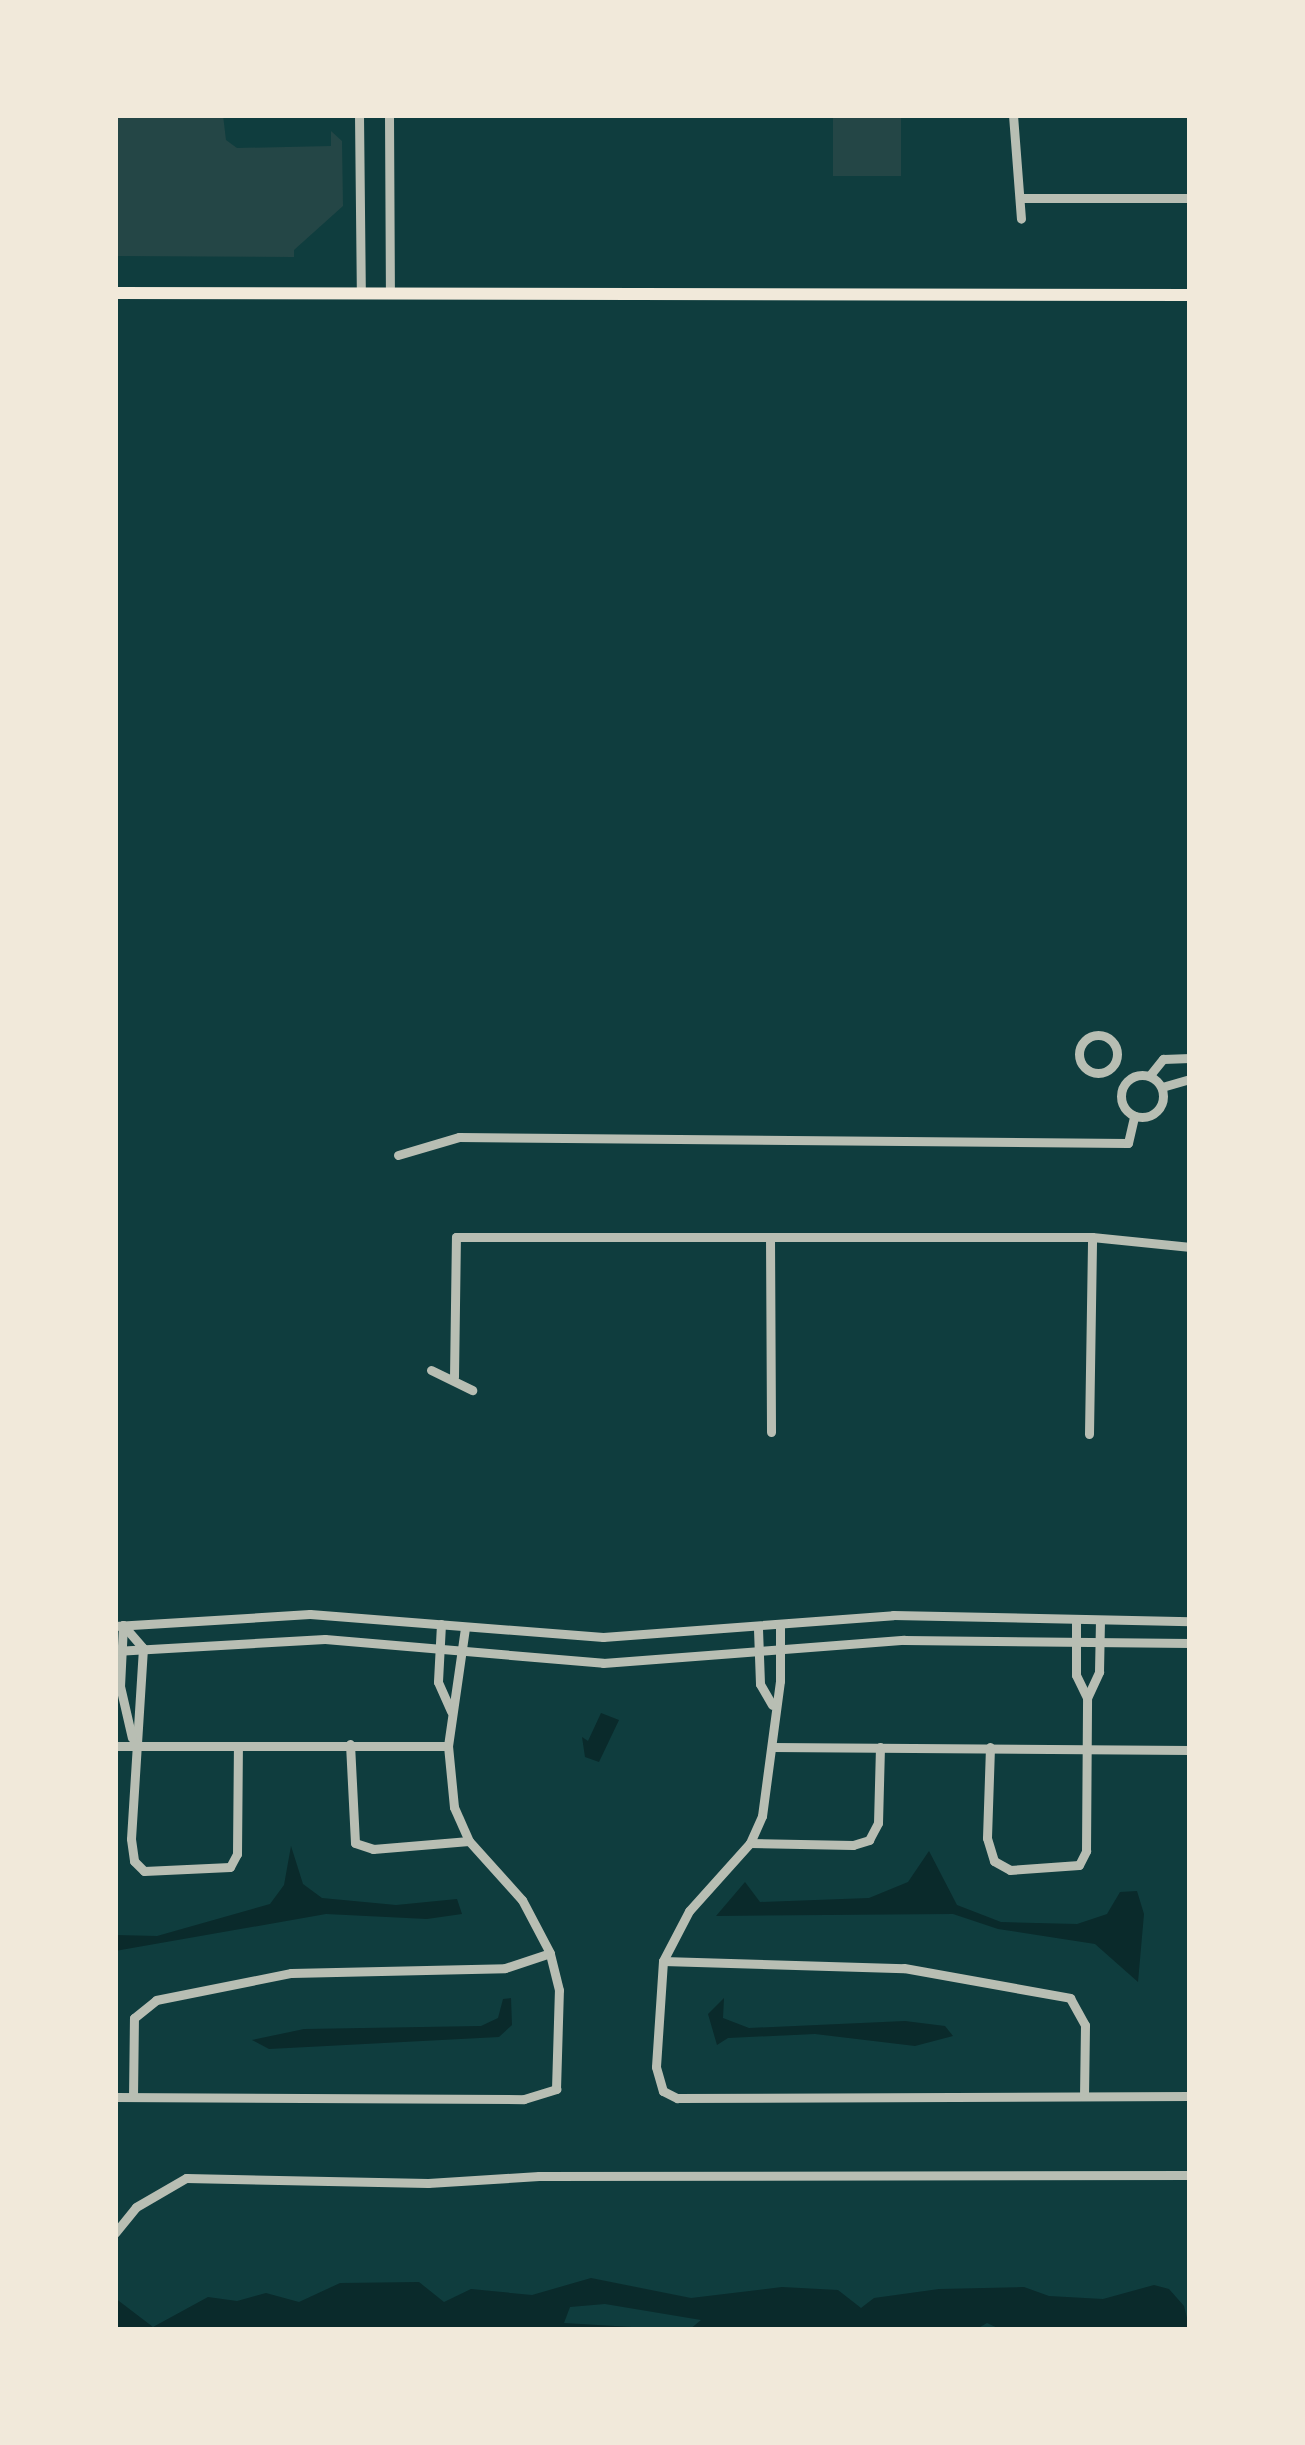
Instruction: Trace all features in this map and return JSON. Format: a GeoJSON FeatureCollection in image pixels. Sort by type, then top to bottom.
{"type":"FeatureCollection","features":[{"type":"Feature","properties":{"kind":"main road"},"geometry":{"type":"LineString","coordinates":[[115,293],[1190,295]]}},
{"type":"Feature","properties":{"kind":"street"},"geometry":{"type":"LineString","coordinates":[[359,115],[361,294]]}},
{"type":"Feature","properties":{"kind":"street"},"geometry":{"type":"LineString","coordinates":[[389,115],[390,294]]}},
{"type":"Feature","properties":{"kind":"street"},"geometry":{"type":"LineString","coordinates":[[1012,115],[1021,220]]}},
{"type":"Feature","properties":{"kind":"street"},"geometry":{"type":"LineString","coordinates":[[1020,198],[1190,198]]}},
{"type":"Feature","properties":{"kind":"street"},"geometry":{"type":"LineString","coordinates":[[1098,1035],[1112,1040],[1117,1054],[1112,1068],[1098,1074],[1084,1068],[1078,1054],[1084,1040],[1098,1035]]}},
{"type":"Feature","properties":{"kind":"street"},"geometry":{"type":"LineString","coordinates":[[1126,1081],[1150,1076],[1163,1059],[1190,1058]]}},
{"type":"Feature","properties":{"kind":"street"},"geometry":{"type":"LineString","coordinates":[[1112,1068],[1126,1081]]}},
{"type":"Feature","properties":{"kind":"street"},"geometry":{"type":"LineString","coordinates":[[1150,1076],[1162,1087]]}},
{"type":"Feature","properties":{"kind":"street"},"geometry":{"type":"LineString","coordinates":[[1162,1087],[1190,1079]]}},
{"type":"Feature","properties":{"kind":"street"},"geometry":{"type":"LineString","coordinates":[[398,1155],[459,1137],[1128,1144],[1134,1116],[1120,1096],[1126,1081]]}},
{"type":"Feature","properties":{"kind":"street"},"geometry":{"type":"LineString","coordinates":[[1134,1116],[1158,1111],[1162,1087]]}},
{"type":"Feature","properties":{"kind":"street"},"geometry":{"type":"LineString","coordinates":[[454,1377],[456,1237],[1092,1237],[1190,1247]]}},
{"type":"Feature","properties":{"kind":"street"},"geometry":{"type":"LineString","coordinates":[[770,1237],[771,1432]]}},
{"type":"Feature","properties":{"kind":"street"},"geometry":{"type":"LineString","coordinates":[[1089,1434],[1092,1237]]}},
{"type":"Feature","properties":{"kind":"street"},"geometry":{"type":"LineString","coordinates":[[431,1370],[454,1377],[472,1390]]}},
{"type":"Feature","properties":{"kind":"street"},"geometry":{"type":"LineString","coordinates":[[119,1625],[262,1614],[603,1637],[758,1629],[892,1616],[1100,1622],[1190,1620]]}},
{"type":"Feature","properties":{"kind":"street"},"geometry":{"type":"LineString","coordinates":[[1076,1621],[1076,1675],[1087,1698]]}},
{"type":"Feature","properties":{"kind":"street"},"geometry":{"type":"LineString","coordinates":[[990,1747],[990,1853],[1010,1870],[1059,1871],[1079,1865],[1086,1852],[1087,1698],[1098,1672],[1100,1622]]}},
{"type":"Feature","properties":{"kind":"street"},"geometry":{"type":"LineString","coordinates":[[441,1624],[438,1682],[450,1710]]}},
{"type":"Feature","properties":{"kind":"street"},"geometry":{"type":"LineString","coordinates":[[119,1625],[143,1648]]}},
{"type":"Feature","properties":{"kind":"street"},"geometry":{"type":"LineString","coordinates":[[119,1625],[117,1650],[134,1746]]}},
{"type":"Feature","properties":{"kind":"street"},"geometry":{"type":"LineString","coordinates":[[780,1627],[767,1795],[750,1842],[689,1910],[662,1961],[656,2067],[662,2091],[677,2098],[1190,2096]]}},
{"type":"Feature","properties":{"kind":"street"},"geometry":{"type":"LineString","coordinates":[[115,2097],[524,2098],[556,2089],[559,1990],[550,1952],[522,1900],[469,1841],[454,1807],[448,1746],[450,1710],[464,1653],[465,1628]]}},
{"type":"Feature","properties":{"kind":"street"},"geometry":{"type":"LineString","coordinates":[[758,1629],[760,1684],[772,1706]]}},
{"type":"Feature","properties":{"kind":"street"},"geometry":{"type":"LineString","coordinates":[[117,1650],[274,1638],[603,1663],[904,1640],[1190,1644]]}},
{"type":"Feature","properties":{"kind":"street"},"geometry":{"type":"LineString","coordinates":[[143,1648],[134,1746],[134,1861],[144,1871],[214,1872],[230,1867],[237,1854],[238,1746]]}},
{"type":"Feature","properties":{"kind":"street"},"geometry":{"type":"LineString","coordinates":[[350,1744],[355,1842],[373,1849],[469,1841]]}},
{"type":"Feature","properties":{"kind":"street"},"geometry":{"type":"LineString","coordinates":[[115,1746],[448,1746]]}},
{"type":"Feature","properties":{"kind":"street"},"geometry":{"type":"LineString","coordinates":[[772,1747],[1087,1746],[1190,1750]]}},
{"type":"Feature","properties":{"kind":"street"},"geometry":{"type":"LineString","coordinates":[[750,1842],[854,1845],[870,1840],[878,1823],[880,1747]]}},
{"type":"Feature","properties":{"kind":"street"},"geometry":{"type":"LineString","coordinates":[[133,2097],[134,2018],[156,2000],[291,1973],[506,1968],[550,1952]]}},
{"type":"Feature","properties":{"kind":"street"},"geometry":{"type":"LineString","coordinates":[[662,1961],[904,1968],[1070,1998],[1085,2025],[1084,2096]]}},
{"type":"Feature","properties":{"kind":"street"},"geometry":{"type":"LineString","coordinates":[[115,2233],[136,2207],[186,2178],[428,2183],[559,2176],[1190,2175]]}},
{"type":"Feature","properties":{"kind":"shaded area"},"geometry":{"type":"Polygon","coordinates":[[[115,115],[223,115],[226,140],[237,148],[331,146],[331,131],[342,141],[343,206],[294,250],[294,257],[115,256],[115,115]]]}},
{"type":"Feature","properties":{"kind":"shaded area"},"geometry":{"type":"Polygon","coordinates":[[[833,115],[901,115],[901,176],[833,176],[833,115]]]}},
{"type":"Feature","properties":{"kind":"shaded area"},"geometry":{"type":"Polygon","coordinates":[[[601,1713],[619,1720],[599,1762],[585,1757],[582,1737],[588,1741],[601,1713]]]}},
{"type":"Feature","properties":{"kind":"shaded area"},"geometry":{"type":"Polygon","coordinates":[[[291,1846],[303,1884],[322,1898],[396,1905],[457,1899],[462,1914],[427,1919],[326,1914],[115,1951],[115,1935],[157,1936],[270,1904],[284,1885],[291,1846]]]}},
{"type":"Feature","properties":{"kind":"shaded area"},"geometry":{"type":"Polygon","coordinates":[[[929,1851],[957,1905],[1001,1922],[1077,1924],[1107,1914],[1120,1892],[1137,1891],[1144,1914],[1138,1982],[1095,1944],[998,1929],[953,1914],[716,1916],[745,1882],[760,1902],[869,1898],[908,1882],[929,1851]]]}},
{"type":"Feature","properties":{"kind":"shaded area"},"geometry":{"type":"Polygon","coordinates":[[[511,1998],[512,2025],[499,2037],[269,2049],[252,2040],[304,2029],[481,2026],[498,2018],[503,1999],[511,1998]]]}},
{"type":"Feature","properties":{"kind":"shaded area"},"geometry":{"type":"Polygon","coordinates":[[[724,1998],[723,2018],[749,2028],[905,2021],[945,2026],[953,2036],[915,2046],[815,2034],[728,2038],[717,2045],[708,2014],[724,1998]]]}},
{"type":"Feature","properties":{"kind":"shaded area"},"geometry":{"type":"Polygon","coordinates":[[[591,2278],[691,2298],[782,2287],[838,2290],[861,2308],[874,2298],[939,2289],[1024,2287],[1049,2296],[1103,2299],[1154,2285],[1169,2289],[1184,2306],[1190,2330],[1002,2330],[987,2323],[975,2330],[689,2330],[701,2320],[605,2304],[570,2307],[564,2323],[683,2330],[115,2330],[115,2298],[153,2327],[208,2297],[237,2301],[266,2293],[299,2302],[340,2283],[419,2282],[444,2302],[471,2289],[532,2295],[591,2278]]]}}]}
